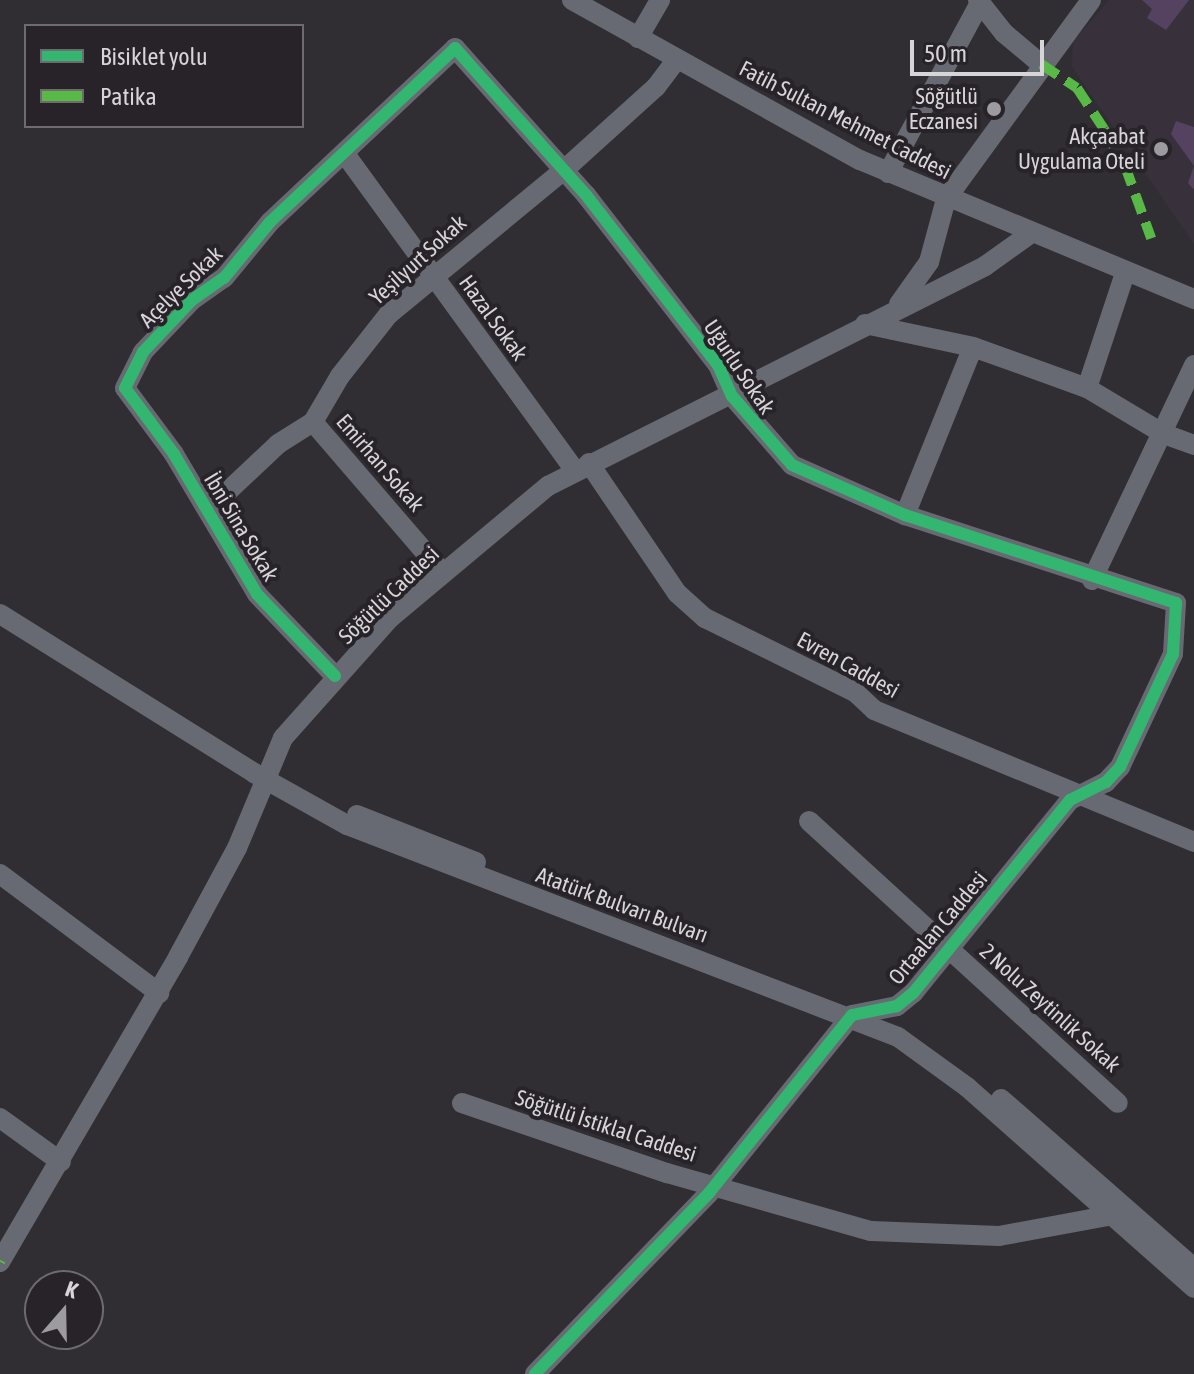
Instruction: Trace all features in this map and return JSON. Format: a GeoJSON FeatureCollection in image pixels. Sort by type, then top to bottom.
{"type":"FeatureCollection","features":[{"type":"Feature","properties":{"kind":"street","name":"Fatih Sultan Mehmet Caddesi"},"geometry":{"type":"LineString","coordinates":[[572,0],[888,173],[1194,299]]}},
{"type":"Feature","properties":{"kind":"street"},"geometry":{"type":"LineString","coordinates":[[638,38],[660,0]]}},
{"type":"Feature","properties":{"kind":"street"},"geometry":{"type":"LineString","coordinates":[[894,309],[929,262],[946,199],[1041,64],[1091,0]]}},
{"type":"Feature","properties":{"kind":"street"},"geometry":{"type":"LineString","coordinates":[[888,173],[979,2],[1041,64]]}},
{"type":"Feature","properties":{"kind":"street","name":"Açelye Sokak"},"geometry":{"type":"LineString","coordinates":[[125,388],[143,352],[192,300],[224,278],[270,222],[455,48]]}},
{"type":"Feature","properties":{"kind":"street","name":"Uğurlu Sokak"},"geometry":{"type":"LineString","coordinates":[[455,48],[564,170],[718,365],[732,396],[792,465],[905,515],[1092,580],[1176,603]]}},
{"type":"Feature","properties":{"kind":"street","name":"Yeşilyurt Sokak"},"geometry":{"type":"LineString","coordinates":[[208,510],[278,444],[313,422],[340,376],[388,315],[432,274],[564,170],[656,87],[677,59]]}},
{"type":"Feature","properties":{"kind":"street","name":"Hazal Sokak"},"geometry":{"type":"LineString","coordinates":[[345,154],[432,274],[582,467]]}},
{"type":"Feature","properties":{"kind":"street","name":"Söğütlü Caddesi"},"geometry":{"type":"LineString","coordinates":[[0,1261],[159,993],[237,848],[283,738],[335,676],[441,571],[538,492],[582,467],[732,396],[894,309],[985,266],[1030,234]]}},
{"type":"Feature","properties":{"kind":"street"},"geometry":{"type":"LineString","coordinates":[[1087,388],[1125,273]]}},
{"type":"Feature","properties":{"kind":"street"},"geometry":{"type":"LineString","coordinates":[[865,324],[973,347],[1087,388],[1164,434],[1194,445]]}},
{"type":"Feature","properties":{"kind":"street"},"geometry":{"type":"LineString","coordinates":[[905,515],[973,347]]}},
{"type":"Feature","properties":{"kind":"street"},"geometry":{"type":"LineString","coordinates":[[1092,580],[1164,434],[1194,365]]}},
{"type":"Feature","properties":{"kind":"street","name":"İbni Sina Sokak"},"geometry":{"type":"LineString","coordinates":[[125,388],[208,510],[257,594],[335,676]]}},
{"type":"Feature","properties":{"kind":"street","name":"Emirhan Sokak"},"geometry":{"type":"LineString","coordinates":[[313,422],[441,571]]}},
{"type":"Feature","properties":{"kind":"street","name":"Evren Caddesi"},"geometry":{"type":"LineString","coordinates":[[582,467],[677,593],[705,618],[846,687],[874,710],[1194,842]]}},
{"type":"Feature","properties":{"kind":"street","name":"Atatürk Bulvarı Bulvarı"},"geometry":{"type":"LineString","coordinates":[[0,599],[323,813],[425,858],[852,1015],[898,1037],[967,1087],[1194,1288]]}},
{"type":"Feature","properties":{"kind":"street","name":"Ortaalan Caddesi"},"geometry":{"type":"LineString","coordinates":[[852,1015],[897,1006],[913,993],[1070,800],[1084,795],[1120,767],[1173,654],[1176,603]]}},
{"type":"Feature","properties":{"kind":"street","name":"Atatürk Bulvarı Bulvarı"},"geometry":{"type":"LineString","coordinates":[[0,614],[267,774],[368,820],[875,1011],[970,1072],[1194,1268]]}},
{"type":"Feature","properties":{"kind":"street","name":"2 Nolu Zeytinlik Sokak"},"geometry":{"type":"LineString","coordinates":[[809,821],[1118,1103]]}},
{"type":"Feature","properties":{"kind":"street"},"geometry":{"type":"LineString","coordinates":[[0,874],[159,993]]}},
{"type":"Feature","properties":{"kind":"street"},"geometry":{"type":"LineString","coordinates":[[535,1374],[715,1186],[852,1015]]}},
{"type":"Feature","properties":{"kind":"street","name":"Söğütlü İstiklal Caddesi"},"geometry":{"type":"LineString","coordinates":[[462,1103],[715,1186],[871,1231],[999,1236],[1112,1215]]}},
{"type":"Feature","properties":{"kind":"street"},"geometry":{"type":"LineString","coordinates":[[0,1118],[61,1162]]}},
{"type":"Feature","properties":{"kind":"shaded area","name":"Akçaabat Uygulama Oteli"},"geometry":{"type":"Polygon","coordinates":[[[1109,0],[1194,0],[1194,244],[1072,67],[1073,42],[1109,0]]]}},
{"type":"Feature","properties":{"kind":"shaded area"},"geometry":{"type":"Polygon","coordinates":[[[1142,0],[1189,0],[1166,30],[1147,18],[1152,9],[1142,0]]]}},
{"type":"Feature","properties":{"kind":"shaded area"},"geometry":{"type":"Polygon","coordinates":[[[1176,121],[1194,127],[1194,166],[1171,134],[1176,121]]]}},
{"type":"Feature","properties":{"kind":"shaded area"},"geometry":{"type":"Polygon","coordinates":[[[1194,166],[1194,188],[1193,189],[1188,183],[1194,166]]]}},
{"type":"Feature","properties":{"kind":"marked path"},"geometry":{"type":"LineString","coordinates":[[1041,64],[1077,88],[1104,129],[1125,166],[1151,238]]}},
{"type":"Feature","properties":{"kind":"cycle path"},"geometry":{"type":"LineString","coordinates":[[335,676],[257,594],[174,454],[125,388],[143,352],[192,300],[224,278],[270,222],[455,48],[586,195],[718,365],[732,396],[792,465],[905,515],[1176,603],[1173,654],[1120,767],[1106,782],[1070,800],[913,993],[897,1006],[852,1015],[709,1193],[535,1374]]}},
{"type":"Feature","properties":{"kind":"place","name":"Söğütlü Eczanesi"},"geometry":{"type":"Point","coordinates":[994,109]}},
{"type":"Feature","properties":{"kind":"place","name":"Akçaabat Uygulama Oteli"},"geometry":{"type":"Point","coordinates":[1161,149]}}]}
